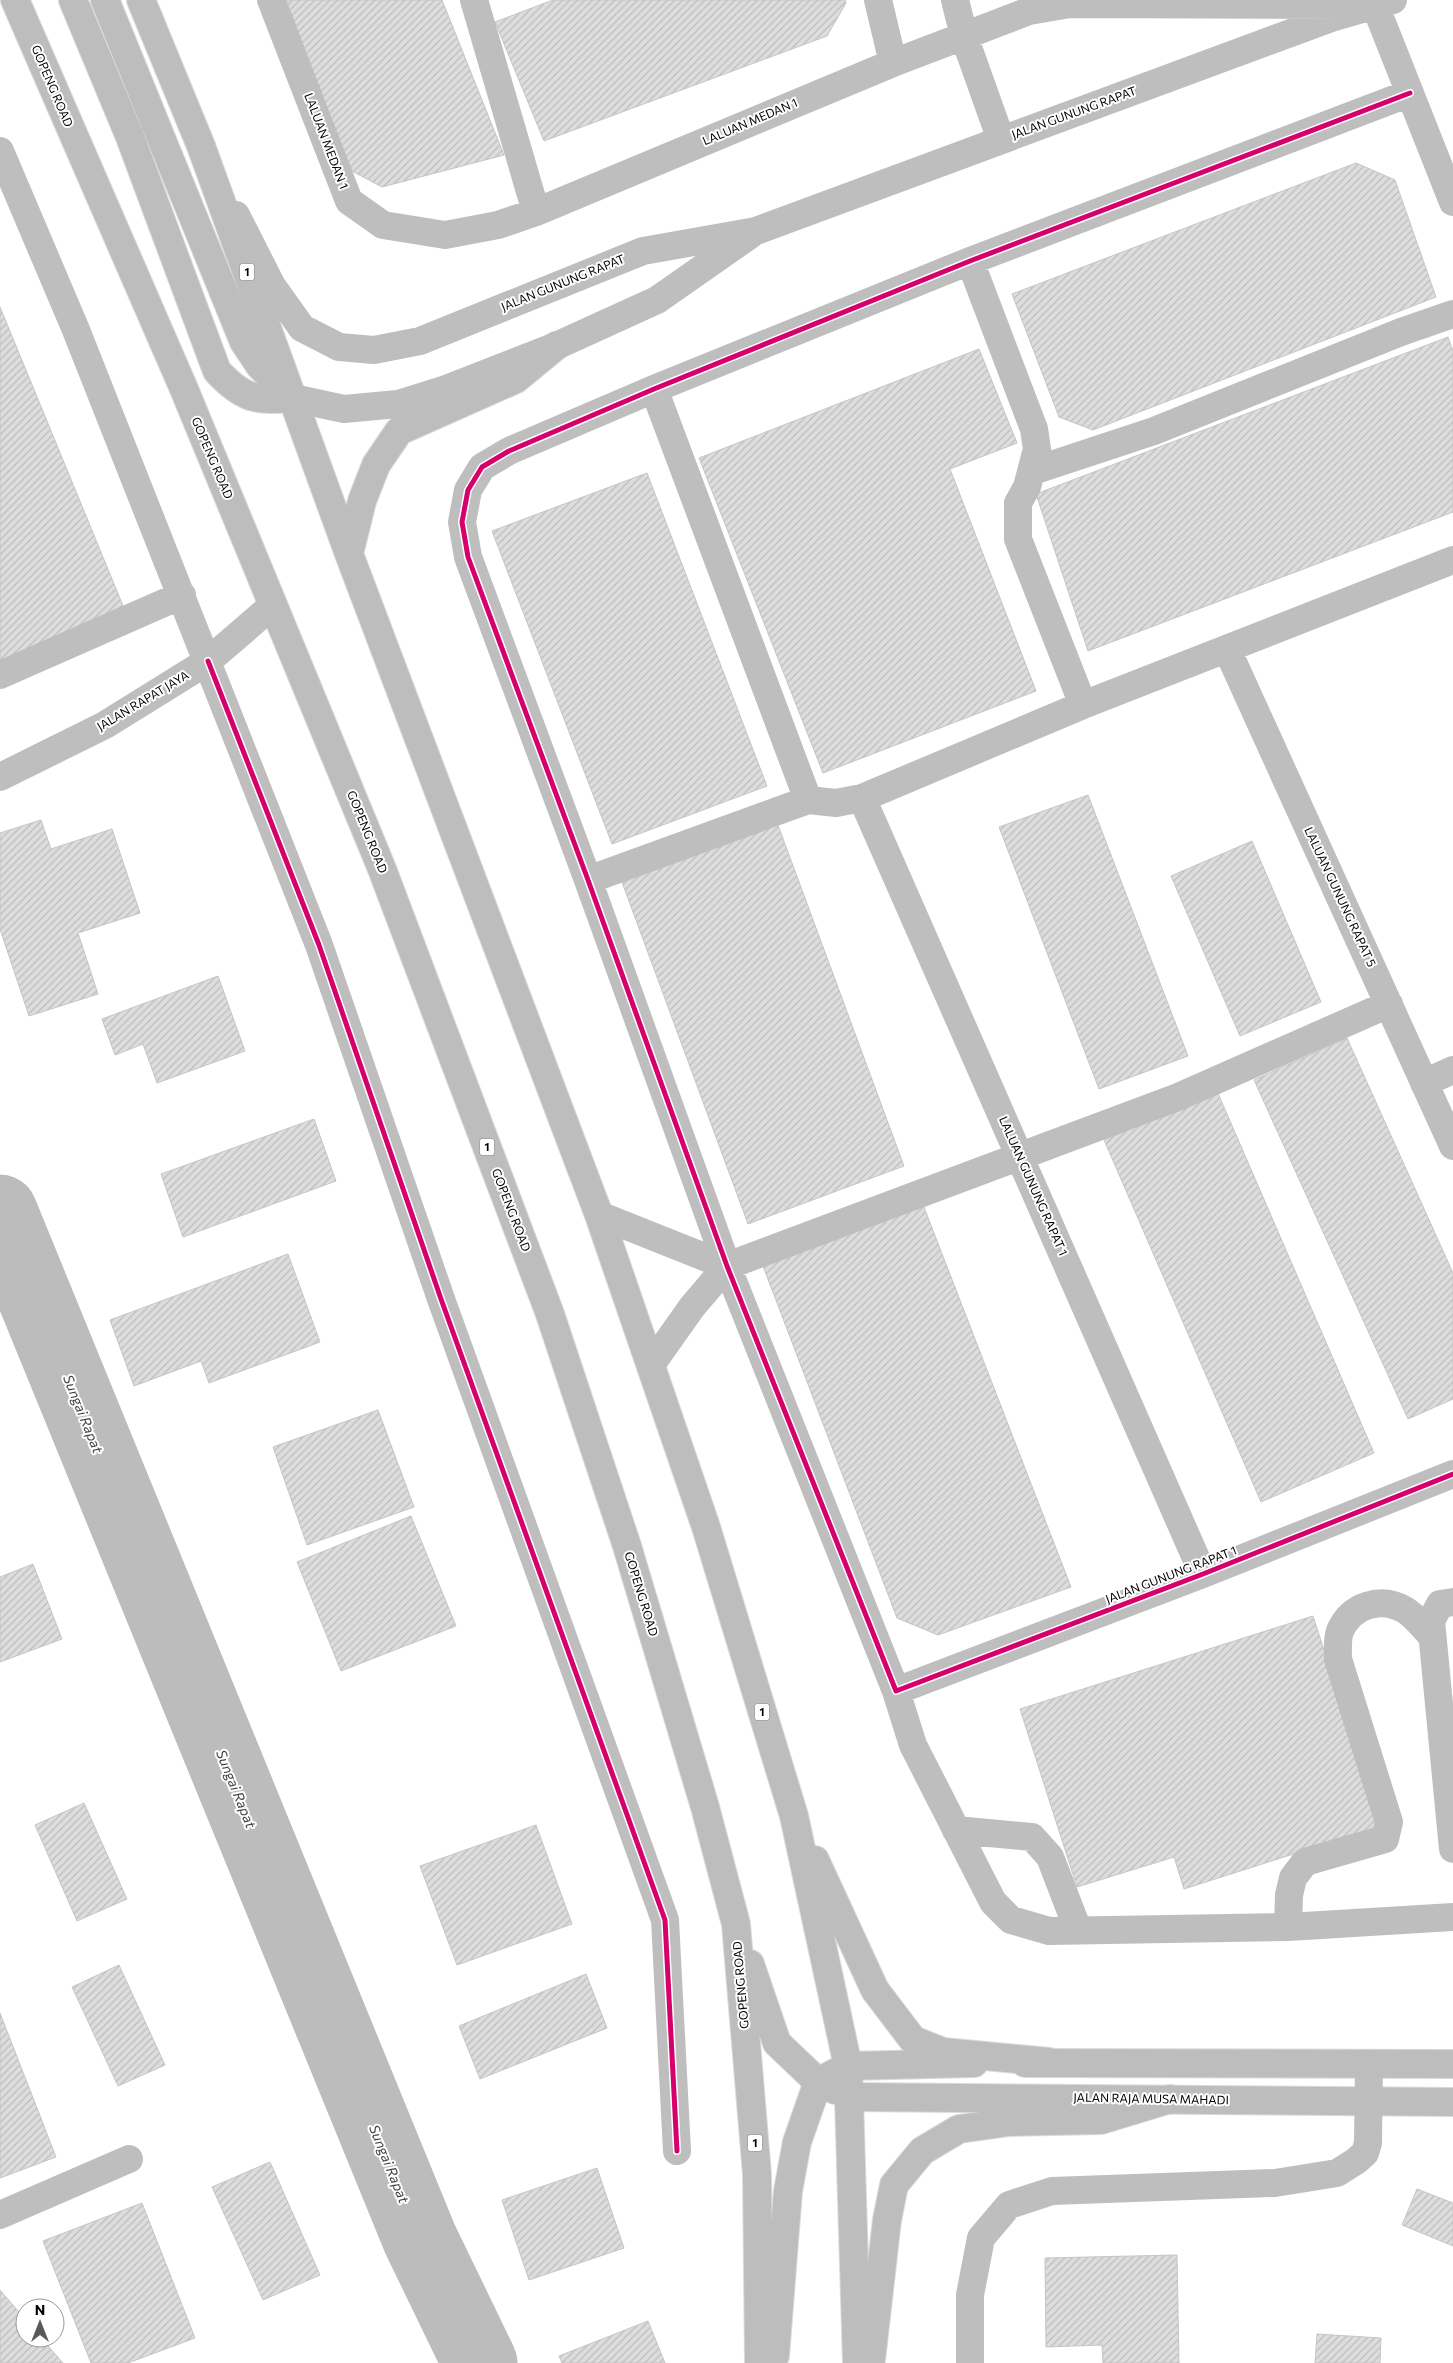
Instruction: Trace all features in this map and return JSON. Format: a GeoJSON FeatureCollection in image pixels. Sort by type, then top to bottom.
{"type":"FeatureCollection","features":[{"type":"Feature","properties":{"kind":"main road","name":"GOPENG ROAD"},"geometry":{"type":"LineString","coordinates":[[15,0],[184,388],[382,869],[550,1314],[630,1555],[705,1807],[736,1924],[757,2174],[759,2363]]}},
{"type":"Feature","properties":{"kind":"main road"},"geometry":{"type":"LineString","coordinates":[[73,0],[130,137],[217,370],[234,389],[263,400],[293,398]]}},
{"type":"Feature","properties":{"kind":"main road"},"geometry":{"type":"LineString","coordinates":[[106,0],[244,342],[260,366],[293,398]]}},
{"type":"Feature","properties":{"kind":"main road","name":"1"},"geometry":{"type":"LineString","coordinates":[[142,0],[201,146],[349,554],[599,1215],[706,1527],[794,1816],[848,2066],[857,2363]]}},
{"type":"Feature","properties":{"kind":"main road"},"geometry":{"type":"LineString","coordinates":[[349,554],[362,501],[376,465],[399,431],[516,379],[556,346]]}},
{"type":"Feature","properties":{"kind":"main road"},"geometry":{"type":"LineString","coordinates":[[794,1816],[875,1990],[913,2040],[943,2052],[1049,2062]]}},
{"type":"Feature","properties":{"kind":"main road"},"geometry":{"type":"LineString","coordinates":[[736,1924],[777,2043],[818,2082],[849,2097]]}},
{"type":"Feature","properties":{"kind":"main road"},"geometry":{"type":"LineString","coordinates":[[774,2363],[788,2191],[798,2142],[818,2082],[848,2066],[1049,2062],[1453,2064]]}},
{"type":"Feature","properties":{"kind":"main road","name":"JALAN RAJA MUSA MAHADI"},"geometry":{"type":"LineString","coordinates":[[849,2097],[1453,2102]]}},
{"type":"Feature","properties":{"kind":"main road"},"geometry":{"type":"LineString","coordinates":[[870,2363],[887,2220],[894,2185],[922,2151],[958,2129],[1008,2122],[1101,2120],[1170,2099]]}},
{"type":"Feature","properties":{"kind":"street","name":"LALUAN MEDAN 1"},"geometry":{"type":"LineString","coordinates":[[272,0],[349,201],[383,225],[445,235],[498,225],[536,212],[893,63],[1029,12],[1070,4],[1384,3]]}},
{"type":"Feature","properties":{"kind":"street"},"geometry":{"type":"LineString","coordinates":[[474,0],[536,212]]}},
{"type":"Feature","properties":{"kind":"street"},"geometry":{"type":"LineString","coordinates":[[878,0],[893,63]]}},
{"type":"Feature","properties":{"kind":"street"},"geometry":{"type":"LineString","coordinates":[[956,0],[964,36],[1001,140]]}},
{"type":"Feature","properties":{"kind":"street","name":"JALAN GUNUNG RAPAT"},"geometry":{"type":"LineString","coordinates":[[201,146],[272,286],[302,328],[338,347],[374,350],[420,341],[643,251],[756,231],[1331,18],[1384,3]]}},
{"type":"Feature","properties":{"kind":"street"},"geometry":{"type":"LineString","coordinates":[[1384,3],[1410,93],[1453,202]]}},
{"type":"Feature","properties":{"kind":"street"},"geometry":{"type":"LineString","coordinates":[[1410,93],[970,261],[654,388],[509,451],[482,467],[468,490],[462,522],[468,557],[588,880],[727,1266],[896,1691],[913,1745],[992,1902],[1011,1920],[1050,1931],[1288,1927],[1453,1917]]}},
{"type":"Feature","properties":{"kind":"street"},"geometry":{"type":"LineString","coordinates":[[0,151],[76,330],[319,945],[441,1299],[665,1920],[677,2151]]}},
{"type":"Feature","properties":{"kind":"street","name":"JALAN GUNUNG RAPAT"},"geometry":{"type":"LineString","coordinates":[[293,398],[344,409],[398,404],[446,388],[556,346],[656,300],[756,231]]}},
{"type":"Feature","properties":{"kind":"street"},"geometry":{"type":"LineString","coordinates":[[970,261],[1034,429],[1037,449],[1033,471],[1027,488],[1018,503],[1018,539],[1084,705]]}},
{"type":"Feature","properties":{"kind":"street"},"geometry":{"type":"LineString","coordinates":[[1033,471],[1154,431],[1401,332],[1453,314]]}},
{"type":"Feature","properties":{"kind":"street"},"geometry":{"type":"LineString","coordinates":[[654,388],[808,800]]}},
{"type":"Feature","properties":{"kind":"street"},"geometry":{"type":"LineString","coordinates":[[588,880],[808,800],[836,803],[862,798],[1084,705],[1453,560]]}},
{"type":"Feature","properties":{"kind":"street"},"geometry":{"type":"LineString","coordinates":[[0,675],[182,595]]}},
{"type":"Feature","properties":{"kind":"street","name":"JALAN RAPAT JAYA"},"geometry":{"type":"LineString","coordinates":[[0,777],[105,726],[208,661],[273,605]]}},
{"type":"Feature","properties":{"kind":"street","name":"LALUAN GUNUNG RAPAT 5"},"geometry":{"type":"LineString","coordinates":[[1227,649],[1453,1146]]}},
{"type":"Feature","properties":{"kind":"street","name":"LALUAN GUNUNG RAPAT 1"},"geometry":{"type":"LineString","coordinates":[[862,798],[1203,1574]]}},
{"type":"Feature","properties":{"kind":"street"},"geometry":{"type":"LineString","coordinates":[[651,1365],[692,1307],[727,1266],[1178,1097],[1389,1004]]}},
{"type":"Feature","properties":{"kind":"street"},"geometry":{"type":"LineString","coordinates":[[1424,1083],[1453,1070]]}},
{"type":"Feature","properties":{"kind":"street"},"geometry":{"type":"LineString","coordinates":[[599,1215],[727,1266]]}},
{"type":"Feature","properties":{"kind":"street","name":"JALAN GUNUNG RAPAT 1"},"geometry":{"type":"LineString","coordinates":[[896,1691],[1203,1574],[1453,1474]]}},
{"type":"Feature","properties":{"kind":"street"},"geometry":{"type":"LineString","coordinates":[[1288,1927],[1289,1895],[1293,1878],[1305,1862],[1385,1839],[1389,1822],[1338,1659],[1339,1633],[1349,1616],[1366,1606],[1382,1602],[1406,1610],[1431,1635]]}},
{"type":"Feature","properties":{"kind":"street"},"geometry":{"type":"LineString","coordinates":[[1453,1602],[1440,1604],[1431,1621],[1453,1849]]}},
{"type":"Feature","properties":{"kind":"street"},"geometry":{"type":"LineString","coordinates":[[956,1830],[1032,1837],[1050,1857],[1078,1930]]}},
{"type":"Feature","properties":{"kind":"street"},"geometry":{"type":"LineString","coordinates":[[970,2363],[970,2295],[982,2238],[1008,2205],[1052,2191],[1275,2182],[1337,2173],[1365,2153],[1368,2143],[1369,2064]]}},
{"type":"Feature","properties":{"kind":"street"},"geometry":{"type":"LineString","coordinates":[[0,2215],[129,2159]]}},
{"type":"Feature","properties":{"kind":"building"},"geometry":{"type":"Polygon","coordinates":[[[286,0],[442,0],[504,155],[382,187],[350,170],[286,0]]]}},
{"type":"Feature","properties":{"kind":"building"},"geometry":{"type":"Polygon","coordinates":[[[553,0],[845,0],[846,3],[827,36],[544,141],[495,22],[553,0]]]}},
{"type":"Feature","properties":{"kind":"building"},"geometry":{"type":"Polygon","coordinates":[[[1356,163],[1395,180],[1436,297],[1093,430],[1059,417],[1012,294],[1356,163]]]}},
{"type":"Feature","properties":{"kind":"building"},"geometry":{"type":"Polygon","coordinates":[[[0,307],[126,613],[0,662],[0,307]]]}},
{"type":"Feature","properties":{"kind":"building"},"geometry":{"type":"Polygon","coordinates":[[[1448,337],[1453,351],[1453,512],[1088,651],[1036,494],[1448,337]]]}},
{"type":"Feature","properties":{"kind":"building"},"geometry":{"type":"Polygon","coordinates":[[[979,349],[1017,443],[950,469],[1036,691],[823,773],[699,458],[979,349]]]}},
{"type":"Feature","properties":{"kind":"building"},"geometry":{"type":"Polygon","coordinates":[[[647,473],[767,786],[612,844],[492,531],[647,473]]]}},
{"type":"Feature","properties":{"kind":"building"},"geometry":{"type":"Polygon","coordinates":[[[1088,795],[1188,1056],[1099,1089],[999,827],[1088,795]]]}},
{"type":"Feature","properties":{"kind":"building"},"geometry":{"type":"Polygon","coordinates":[[[775,817],[904,1166],[748,1224],[619,874],[775,817]]]}},
{"type":"Feature","properties":{"kind":"building"},"geometry":{"type":"Polygon","coordinates":[[[41,820],[51,849],[112,829],[140,913],[78,933],[98,994],[29,1016],[0,929],[0,833],[41,820]]]}},
{"type":"Feature","properties":{"kind":"building"},"geometry":{"type":"Polygon","coordinates":[[[1252,841],[1321,1002],[1240,1036],[1171,876],[1252,841]]]}},
{"type":"Feature","properties":{"kind":"building"},"geometry":{"type":"Polygon","coordinates":[[[218,976],[245,1051],[157,1083],[143,1044],[115,1055],[102,1019],[218,976]]]}},
{"type":"Feature","properties":{"kind":"building"},"geometry":{"type":"Polygon","coordinates":[[[1347,1038],[1453,1273],[1453,1399],[1408,1419],[1254,1080],[1347,1038]]]}},
{"type":"Feature","properties":{"kind":"building"},"geometry":{"type":"Polygon","coordinates":[[[1217,1091],[1374,1453],[1261,1502],[1104,1140],[1217,1091]]]}},
{"type":"Feature","properties":{"kind":"building"},"geometry":{"type":"Polygon","coordinates":[[[314,1119],[336,1181],[183,1237],[161,1174],[314,1119]]]}},
{"type":"Feature","properties":{"kind":"building"},"geometry":{"type":"Polygon","coordinates":[[[922,1202],[1071,1587],[938,1635],[897,1618],[763,1266],[922,1202]]]}},
{"type":"Feature","properties":{"kind":"building"},"geometry":{"type":"Polygon","coordinates":[[[288,1254],[320,1342],[209,1383],[201,1361],[134,1386],[110,1320],[288,1254]]]}},
{"type":"Feature","properties":{"kind":"building"},"geometry":{"type":"Polygon","coordinates":[[[378,1410],[414,1507],[307,1545],[273,1447],[378,1410]]]}},
{"type":"Feature","properties":{"kind":"building"},"geometry":{"type":"Polygon","coordinates":[[[411,1516],[456,1626],[341,1671],[297,1562],[411,1516]]]}},
{"type":"Feature","properties":{"kind":"building"},"geometry":{"type":"Polygon","coordinates":[[[33,1564],[62,1639],[0,1662],[0,1577],[33,1564]]]}},
{"type":"Feature","properties":{"kind":"building"},"geometry":{"type":"Polygon","coordinates":[[[1313,1616],[1381,1826],[1184,1889],[1174,1857],[1077,1887],[1020,1709],[1313,1616]]]}},
{"type":"Feature","properties":{"kind":"building"},"geometry":{"type":"Polygon","coordinates":[[[84,1803],[127,1899],[77,1921],[35,1825],[84,1803]]]}},
{"type":"Feature","properties":{"kind":"building"},"geometry":{"type":"Polygon","coordinates":[[[536,1825],[572,1924],[457,1965],[420,1866],[536,1825]]]}},
{"type":"Feature","properties":{"kind":"building"},"geometry":{"type":"Polygon","coordinates":[[[119,1965],[165,2065],[118,2086],[72,1987],[119,1965]]]}},
{"type":"Feature","properties":{"kind":"building"},"geometry":{"type":"Polygon","coordinates":[[[586,1974],[607,2028],[480,2079],[459,2026],[586,1974]]]}},
{"type":"Feature","properties":{"kind":"building"},"geometry":{"type":"Polygon","coordinates":[[[0,2013],[56,2157],[0,2178],[0,2013]]]}},
{"type":"Feature","properties":{"kind":"building"},"geometry":{"type":"Polygon","coordinates":[[[270,2162],[320,2275],[263,2300],[212,2187],[270,2162]]]}},
{"type":"Feature","properties":{"kind":"building"},"geometry":{"type":"Polygon","coordinates":[[[597,2168],[624,2248],[529,2280],[502,2200],[597,2168]]]}},
{"type":"Feature","properties":{"kind":"building"},"geometry":{"type":"Polygon","coordinates":[[[1417,2189],[1453,2203],[1453,2246],[1402,2225],[1417,2189]]]}},
{"type":"Feature","properties":{"kind":"building"},"geometry":{"type":"Polygon","coordinates":[[[142,2203],[195,2338],[128,2363],[91,2363],[43,2241],[142,2203]]]}},
{"type":"Feature","properties":{"kind":"building"},"geometry":{"type":"Polygon","coordinates":[[[1177,2255],[1179,2363],[1103,2363],[1102,2345],[1046,2347],[1045,2258],[1177,2255]]]}},
{"type":"Feature","properties":{"kind":"building"},"geometry":{"type":"Polygon","coordinates":[[[0,2290],[15,2307],[15,2348],[50,2348],[63,2363],[0,2363],[0,2290]]]}},
{"type":"Feature","properties":{"kind":"building"},"geometry":{"type":"Polygon","coordinates":[[[648,2321],[665,2363],[562,2363],[559,2356],[648,2321]]]}},
{"type":"Feature","properties":{"kind":"building"},"geometry":{"type":"Polygon","coordinates":[[[1317,2334],[1381,2338],[1380,2363],[1315,2363],[1317,2334]]]}},
{"type":"Feature","properties":{"kind":"waterway","name":"Sungai Rapat"},"geometry":{"type":"LineString","coordinates":[[0,1212],[420,2239],[480,2363]]}},
{"type":"Feature","properties":{"kind":"cycle path"},"geometry":{"type":"LineString","coordinates":[[1410,93],[970,261],[654,389],[509,451],[482,467],[468,490],[462,522],[468,557],[588,880],[727,1266],[896,1691],[1203,1574],[1453,1474]]}},
{"type":"Feature","properties":{"kind":"cycle path"},"geometry":{"type":"LineString","coordinates":[[208,661],[319,945],[441,1299],[665,1920],[677,2151]]}}]}
